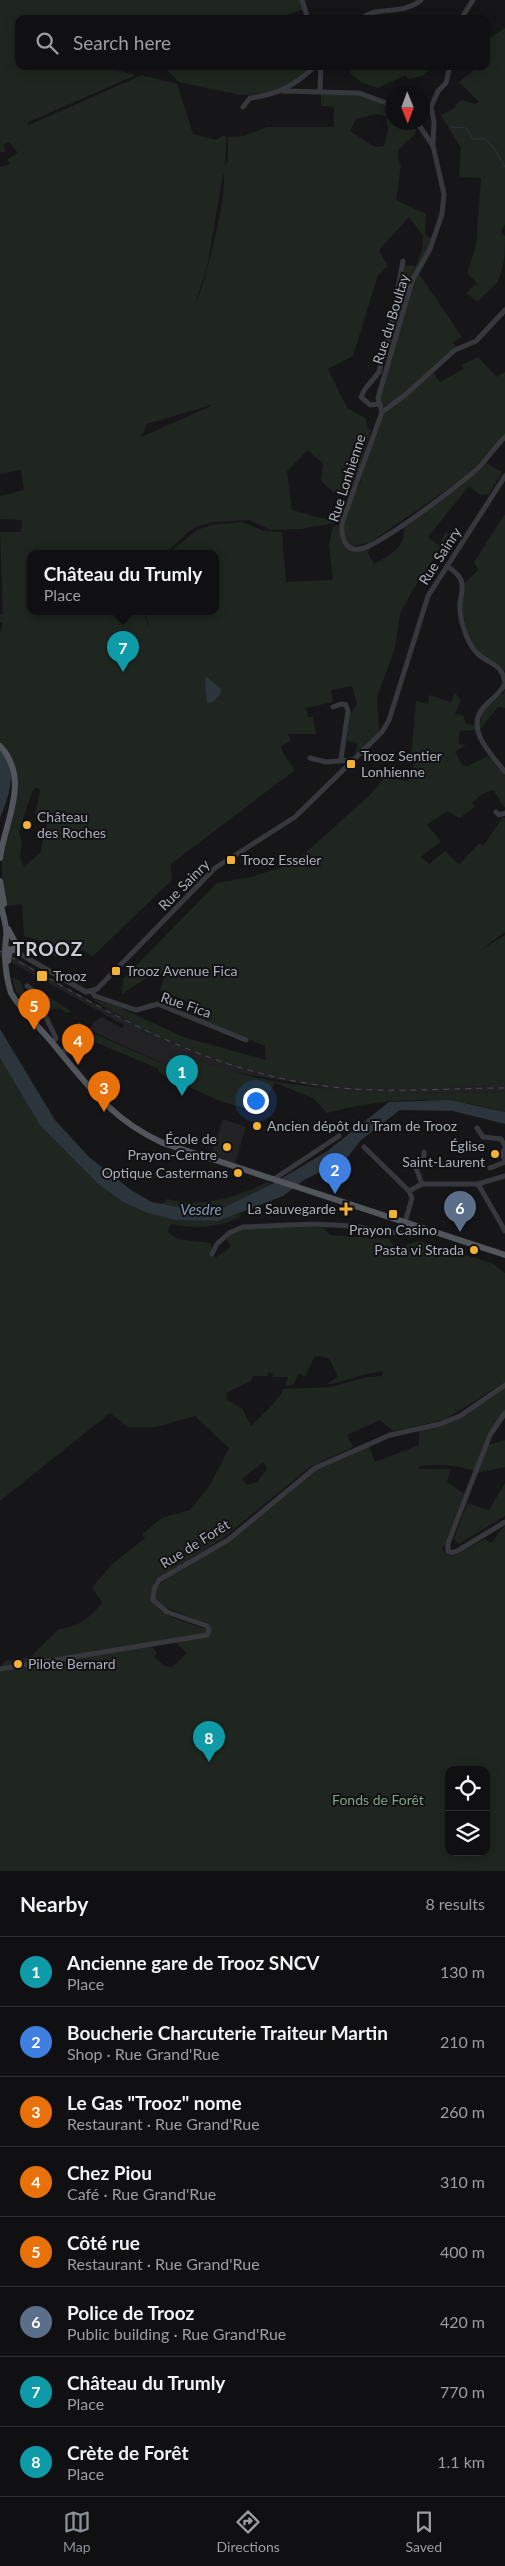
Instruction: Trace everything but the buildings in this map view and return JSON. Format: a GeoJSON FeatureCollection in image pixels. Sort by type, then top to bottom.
{"type":"FeatureCollection","features":[{"type":"Feature","properties":{"kind":"main road"},"geometry":{"type":"LineString","coordinates":[[0,746],[12,766],[15,782],[15,794],[1,847],[0,858]]}},
{"type":"Feature","properties":{"kind":"main road"},"geometry":{"type":"LineString","coordinates":[[0,839],[15,782]]}},
{"type":"Feature","properties":{"kind":"main road"},"geometry":{"type":"LineString","coordinates":[[0,881],[11,940],[8,961],[15,994],[64,1053],[88,1086]]}},
{"type":"Feature","properties":{"kind":"main road"},"geometry":{"type":"LineString","coordinates":[[0,902],[11,940],[7,977],[13,995],[88,1086],[115,1115],[152,1138],[505,1255]]}},
{"type":"Feature","properties":{"kind":"street"},"geometry":{"type":"LineString","coordinates":[[302,0],[307,15]]}},
{"type":"Feature","properties":{"kind":"street"},"geometry":{"type":"LineString","coordinates":[[368,15],[374,12],[390,12],[410,8],[421,0]]}},
{"type":"Feature","properties":{"kind":"street"},"geometry":{"type":"LineString","coordinates":[[464,15],[473,0]]}},
{"type":"Feature","properties":{"kind":"street"},"geometry":{"type":"LineString","coordinates":[[283,91],[310,70]]}},
{"type":"Feature","properties":{"kind":"street"},"geometry":{"type":"LineString","coordinates":[[320,90],[321,70]]}},
{"type":"Feature","properties":{"kind":"street"},"geometry":{"type":"LineString","coordinates":[[433,146],[434,120],[431,107],[438,91],[446,83],[449,70]]}},
{"type":"Feature","properties":{"kind":"street"},"geometry":{"type":"LineString","coordinates":[[243,107],[250,98],[269,96],[283,91],[320,90],[359,93],[385,102]]}},
{"type":"Feature","properties":{"kind":"street","name":"Rue du Boultay"},"geometry":{"type":"LineString","coordinates":[[378,404],[378,398],[412,281],[430,249],[442,214],[444,194],[433,146],[422,130]]}},
{"type":"Feature","properties":{"kind":"street"},"geometry":{"type":"LineString","coordinates":[[403,261],[391,326],[379,372],[365,389],[362,397],[370,405],[378,404],[382,412],[405,395],[455,350],[476,341],[505,310]]}},
{"type":"Feature","properties":{"kind":"street","name":"Rue Lonhienne"},"geometry":{"type":"LineString","coordinates":[[382,412],[342,523],[342,538],[349,547],[354,549],[369,545],[449,491],[478,467],[505,437]]}},
{"type":"Feature","properties":{"kind":"street","name":"Rue Sainry"},"geometry":{"type":"LineString","coordinates":[[92,992],[215,868],[295,817],[382,732],[389,720],[428,596],[505,476]]}},
{"type":"Feature","properties":{"kind":"street"},"geometry":{"type":"LineString","coordinates":[[447,566],[462,581],[461,614],[469,642],[483,658],[499,666],[504,675],[505,684],[500,694],[481,710],[478,730],[482,743],[505,772]]}},
{"type":"Feature","properties":{"kind":"street"},"geometry":{"type":"LineString","coordinates":[[333,707],[341,704],[346,705],[348,710],[341,759]]}},
{"type":"Feature","properties":{"kind":"street"},"geometry":{"type":"LineString","coordinates":[[310,758],[326,762],[341,759],[354,760]]}},
{"type":"Feature","properties":{"kind":"street"},"geometry":{"type":"LineString","coordinates":[[496,812],[499,815],[505,814]]}},
{"type":"Feature","properties":{"kind":"street"},"geometry":{"type":"LineString","coordinates":[[11,940],[30,960]]}},
{"type":"Feature","properties":{"kind":"street"},"geometry":{"type":"LineString","coordinates":[[9,949],[86,992],[92,992]]}},
{"type":"Feature","properties":{"kind":"street"},"geometry":{"type":"LineString","coordinates":[[26,986],[38,994],[39,1004],[56,1038],[54,1041]]}},
{"type":"Feature","properties":{"kind":"street","name":"Rue Fica"},"geometry":{"type":"LineString","coordinates":[[92,992],[95,996],[131,1010],[158,1004],[246,1040]]}},
{"type":"Feature","properties":{"kind":"street"},"geometry":{"type":"LineString","coordinates":[[64,1053],[79,1024]]}},
{"type":"Feature","properties":{"kind":"street"},"geometry":{"type":"LineString","coordinates":[[477,1128],[483,1137],[501,1139],[505,1147],[502,1153],[505,1161],[490,1168]]}},
{"type":"Feature","properties":{"kind":"street"},"geometry":{"type":"LineString","coordinates":[[276,1180],[339,1136]]}},
{"type":"Feature","properties":{"kind":"street"},"geometry":{"type":"LineString","coordinates":[[212,1254],[217,1244],[229,1233],[242,1227],[315,1224],[352,1226],[405,1234],[412,1198],[409,1191],[364,1148]]}},
{"type":"Feature","properties":{"kind":"street"},"geometry":{"type":"LineString","coordinates":[[422,1184],[416,1168],[424,1156],[424,1152]]}},
{"type":"Feature","properties":{"kind":"street"},"geometry":{"type":"LineString","coordinates":[[409,1191],[422,1184],[480,1184],[505,1176]]}},
{"type":"Feature","properties":{"kind":"street"},"geometry":{"type":"LineString","coordinates":[[480,1184],[484,1198],[505,1231]]}},
{"type":"Feature","properties":{"kind":"street","name":"Rue de Forêt"},"geometry":{"type":"LineString","coordinates":[[0,1669],[207,1635],[209,1630],[207,1626],[159,1607],[153,1600],[154,1590],[159,1580],[228,1540],[315,1468],[390,1435],[440,1424],[460,1416],[505,1385]]}},
{"type":"Feature","properties":{"kind":"street"},"geometry":{"type":"LineString","coordinates":[[505,1413],[490,1435],[448,1543],[448,1551],[452,1553],[458,1550],[505,1522]]}},
{"type":"Feature","properties":{"kind":"shaded area"},"geometry":{"type":"Polygon","coordinates":[[[207,677],[221,689],[220,695],[212,702],[207,703],[205,678],[207,677]]]}},
{"type":"Feature","properties":{"kind":"shaded area"},"geometry":{"type":"Polygon","coordinates":[[[0,751],[10,767],[11,775],[9,793],[0,818],[0,751]]]}},
{"type":"Feature","properties":{"kind":"shaded area"},"geometry":{"type":"Polygon","coordinates":[[[0,949],[108,1011],[178,1045],[284,1077],[356,1087],[505,1086],[505,1092],[399,1093],[342,1091],[228,1071],[200,1061],[190,1076],[89,1030],[94,1022],[102,1017],[122,1028],[124,1025],[0,956],[0,949]]]}},
{"type":"Feature","properties":{"kind":"shaded area","name":"Vesdre"},"geometry":{"type":"Polygon","coordinates":[[[0,1029],[55,1120],[89,1157],[131,1190],[152,1202],[197,1211],[220,1209],[272,1184],[326,1152],[389,1102],[450,1100],[505,1112],[505,1124],[453,1111],[400,1110],[361,1140],[347,1158],[304,1180],[283,1196],[218,1221],[176,1220],[148,1213],[123,1202],[97,1183],[40,1125],[0,1058],[0,1029]]]}},
{"type":"Feature","properties":{"kind":"shaded area","name":"École de Prayon-Centre"},"geometry":{"type":"Polygon","coordinates":[[[223,1119],[246,1127],[235,1164],[210,1156],[223,1119]]]}},
{"type":"Feature","properties":{"kind":"green space"},"geometry":{"type":"Polygon","coordinates":[[[0,0],[300,0],[303,9],[287,15],[15,15],[15,70],[115,70],[136,75],[27,123],[29,125],[142,75],[177,84],[193,134],[216,140],[224,135],[226,137],[225,167],[228,160],[228,137],[244,136],[267,127],[334,127],[334,107],[321,106],[321,92],[358,95],[384,103],[385,116],[377,114],[356,119],[350,131],[375,147],[384,146],[388,130],[416,130],[415,134],[398,150],[399,164],[401,165],[396,200],[426,214],[425,234],[432,240],[411,280],[385,370],[403,271],[406,265],[416,266],[422,250],[423,236],[409,217],[379,250],[388,266],[378,275],[353,356],[328,369],[347,408],[366,418],[367,428],[371,430],[354,487],[358,489],[379,422],[387,410],[433,372],[440,382],[464,369],[462,365],[478,357],[497,377],[505,372],[505,435],[464,478],[369,543],[351,546],[347,541],[344,535],[344,524],[352,500],[332,491],[321,481],[323,464],[308,450],[287,471],[292,510],[332,521],[340,508],[344,510],[340,522],[301,529],[271,530],[249,520],[214,522],[198,526],[188,532],[169,550],[27,550],[27,615],[145,615],[149,630],[147,615],[219,615],[219,550],[173,550],[197,530],[211,525],[242,522],[264,531],[282,532],[286,582],[333,580],[329,545],[333,526],[340,525],[341,540],[352,551],[372,546],[368,553],[374,564],[391,554],[400,545],[403,539],[404,525],[486,463],[502,472],[489,494],[480,495],[469,486],[428,537],[438,545],[446,532],[449,534],[411,593],[400,614],[395,648],[377,697],[379,733],[355,755],[358,743],[347,741],[350,714],[357,704],[352,686],[331,690],[333,702],[306,708],[308,717],[313,717],[316,734],[288,734],[291,741],[281,746],[283,753],[295,770],[171,864],[172,880],[93,956],[78,948],[55,957],[45,942],[24,936],[22,904],[6,906],[3,885],[3,848],[17,794],[18,782],[16,770],[0,742],[0,633],[3,623],[0,622],[0,614],[3,614],[0,532],[21,532],[22,520],[0,519],[0,496],[24,490],[21,470],[0,474],[0,167],[10,164],[7,159],[18,153],[9,142],[4,144],[5,152],[0,152],[0,0]],[[223,173],[208,263],[194,308],[209,261],[219,219],[224,183],[223,173]],[[211,406],[147,424],[141,437],[211,406]],[[36,787],[32,792],[19,832],[22,842],[20,857],[24,867],[40,853],[48,821],[35,815],[40,790],[36,787]]]}},
{"type":"Feature","properties":{"kind":"green space"},"geometry":{"type":"Polygon","coordinates":[[[505,28],[505,224],[501,232],[505,236],[505,254],[502,271],[497,282],[478,302],[466,293],[477,283],[467,273],[476,245],[481,178],[459,177],[461,148],[441,115],[456,107],[455,105],[462,100],[474,104],[479,102],[459,82],[474,70],[490,70],[490,38],[505,28]]]}},
{"type":"Feature","properties":{"kind":"green space"},"geometry":{"type":"Polygon","coordinates":[[[167,70],[305,70],[307,73],[280,90],[262,94],[240,95],[179,82],[167,70]]]}},
{"type":"Feature","properties":{"kind":"green space"},"geometry":{"type":"Polygon","coordinates":[[[351,70],[429,70],[422,76],[408,79],[406,75],[378,88],[362,83],[350,73],[351,70]]]}},
{"type":"Feature","properties":{"kind":"green space"},"geometry":{"type":"Polygon","coordinates":[[[419,274],[462,337],[453,342],[456,347],[395,401],[382,407],[380,398],[415,278],[419,274]]]}},
{"type":"Feature","properties":{"kind":"green space"},"geometry":{"type":"Polygon","coordinates":[[[505,514],[505,671],[475,648],[467,628],[462,605],[463,585],[478,570],[474,562],[505,514]]]}},
{"type":"Feature","properties":{"kind":"green space"},"geometry":{"type":"Polygon","coordinates":[[[505,690],[505,708],[498,707],[479,730],[483,709],[503,694],[505,690]]]}},
{"type":"Feature","properties":{"kind":"green space"},"geometry":{"type":"Polygon","coordinates":[[[455,693],[461,700],[455,714],[463,715],[466,724],[474,725],[475,730],[459,731],[459,744],[466,745],[455,752],[462,765],[468,766],[488,756],[505,776],[505,808],[493,790],[482,794],[472,803],[475,807],[459,818],[447,811],[427,825],[441,841],[421,857],[429,864],[445,851],[459,865],[479,843],[483,846],[503,817],[505,818],[505,932],[479,951],[505,935],[505,1086],[372,1088],[298,1080],[226,1062],[191,1050],[124,1018],[92,999],[117,1006],[183,1037],[266,1060],[265,1046],[200,1019],[205,1009],[160,990],[164,978],[156,972],[122,994],[123,979],[217,883],[251,877],[293,864],[370,795],[384,778],[407,781],[416,762],[420,760],[411,758],[416,701],[428,704],[429,695],[451,702],[455,693]]]}},
{"type":"Feature","properties":{"kind":"green space"},"geometry":{"type":"Polygon","coordinates":[[[12,977],[20,981],[24,990],[38,1005],[42,1004],[42,997],[48,996],[72,1012],[66,1013],[59,1008],[35,1014],[16,992],[12,977]]]}},
{"type":"Feature","properties":{"kind":"green space"},"geometry":{"type":"Polygon","coordinates":[[[95,1034],[190,1076],[199,1061],[236,1073],[312,1087],[389,1092],[505,1092],[505,1112],[461,1103],[416,1100],[372,1104],[327,1113],[313,1098],[275,1083],[259,1112],[220,1101],[161,1074],[157,1068],[92,1041],[95,1034]]]}},
{"type":"Feature","properties":{"kind":"green space"},"geometry":{"type":"Polygon","coordinates":[[[0,1058],[40,1124],[97,1183],[123,1202],[218,1221],[240,1213],[241,1217],[214,1225],[190,1227],[171,1224],[168,1232],[177,1239],[210,1243],[215,1258],[231,1247],[226,1238],[241,1228],[323,1227],[330,1235],[389,1239],[394,1246],[405,1246],[418,1241],[492,1263],[505,1273],[505,1382],[444,1420],[393,1431],[380,1420],[347,1435],[353,1447],[310,1467],[222,1539],[156,1579],[152,1591],[152,1600],[157,1607],[175,1618],[206,1629],[206,1633],[0,1667],[5,1661],[30,1657],[59,1629],[78,1624],[89,1617],[102,1602],[92,1588],[111,1565],[145,1538],[142,1534],[162,1518],[190,1510],[210,1485],[229,1448],[195,1416],[156,1427],[128,1427],[110,1413],[0,1501],[0,1058]],[[315,1356],[305,1377],[299,1373],[293,1385],[285,1386],[288,1377],[272,1377],[273,1374],[268,1372],[268,1376],[253,1376],[251,1381],[226,1393],[227,1400],[242,1408],[251,1426],[273,1404],[284,1389],[331,1387],[367,1377],[382,1376],[383,1371],[325,1385],[338,1377],[329,1358],[315,1356]],[[263,1462],[242,1479],[247,1485],[257,1482],[267,1469],[263,1462]]]}},
{"type":"Feature","properties":{"kind":"green space"},"geometry":{"type":"Polygon","coordinates":[[[268,1182],[272,1184],[220,1209],[197,1211],[162,1204],[167,1199],[180,1202],[218,1200],[243,1193],[268,1182]]]}},
{"type":"Feature","properties":{"kind":"green space","name":"Fonds de Forêt"},"geometry":{"type":"Polygon","coordinates":[[[505,1387],[505,1410],[486,1437],[474,1471],[441,1465],[420,1466],[419,1469],[451,1469],[447,1482],[464,1494],[442,1550],[452,1557],[485,1539],[491,1543],[505,1525],[505,1871],[0,1871],[0,1671],[151,1646],[157,1653],[154,1657],[165,1666],[172,1667],[187,1653],[175,1642],[209,1637],[209,1625],[163,1606],[156,1600],[156,1589],[163,1581],[230,1540],[312,1471],[369,1446],[375,1462],[419,1445],[419,1431],[439,1427],[505,1387]]]}},
{"type":"Feature","properties":{"kind":"green space"},"geometry":{"type":"Polygon","coordinates":[[[505,1440],[505,1467],[478,1473],[488,1445],[505,1440]]]}},
{"type":"Feature","properties":{"kind":"green space"},"geometry":{"type":"Polygon","coordinates":[[[505,1483],[505,1516],[459,1544],[454,1539],[467,1503],[489,1510],[505,1483]]]}},
{"type":"Feature","properties":{"kind":"waterway"},"geometry":{"type":"LineString","coordinates":[[451,127],[466,128],[473,139],[486,139],[496,151],[505,167]]}},
{"type":"Feature","properties":{"kind":"railway"},"geometry":{"type":"LineString","coordinates":[[0,951],[83,998],[164,1039],[205,1056],[248,1070],[293,1081],[342,1088],[403,1090],[505,1088]]}},
{"type":"Feature","properties":{"kind":"place","name":"Château du Trumly"},"geometry":{"type":"Point","coordinates":[123,672]}},
{"type":"Feature","properties":{"kind":"place","name":"Trooz Sentier Lonhienne"},"geometry":{"type":"Point","coordinates":[351,764]}},
{"type":"Feature","properties":{"kind":"place","name":"Château des Roches"},"geometry":{"type":"Point","coordinates":[27,825]}},
{"type":"Feature","properties":{"kind":"place","name":"Trooz Esseler"},"geometry":{"type":"Point","coordinates":[231,860]}},
{"type":"Feature","properties":{"kind":"place","name":"Trooz Avenue Fica"},"geometry":{"type":"Point","coordinates":[116,971]}},
{"type":"Feature","properties":{"kind":"place","name":"Trooz"},"geometry":{"type":"Point","coordinates":[42,976]}},
{"type":"Feature","properties":{"kind":"place","name":"Côté rue"},"geometry":{"type":"Point","coordinates":[34,1030]}},
{"type":"Feature","properties":{"kind":"place","name":"Chez Piou"},"geometry":{"type":"Point","coordinates":[78,1065]}},
{"type":"Feature","properties":{"kind":"place","name":"Ancienne gare de Trooz SNCV"},"geometry":{"type":"Point","coordinates":[182,1096]}},
{"type":"Feature","properties":{"kind":"place","name":"Le Gas \"Trooz\" nome"},"geometry":{"type":"Point","coordinates":[104,1112]}},
{"type":"Feature","properties":{"kind":"place","name":"Ancien dépôt du Tram de Trooz"},"geometry":{"type":"Point","coordinates":[257,1126]}},
{"type":"Feature","properties":{"kind":"place","name":"École de Prayon-Centre"},"geometry":{"type":"Point","coordinates":[227,1147]}},
{"type":"Feature","properties":{"kind":"place","name":"Église Saint-Laurent"},"geometry":{"type":"Point","coordinates":[495,1154]}},
{"type":"Feature","properties":{"kind":"place","name":"Optique Castermans"},"geometry":{"type":"Point","coordinates":[238,1173]}},
{"type":"Feature","properties":{"kind":"place","name":"Boucherie Charcuterie Traiteur Martin"},"geometry":{"type":"Point","coordinates":[335,1194]}},
{"type":"Feature","properties":{"kind":"place","name":"La Sauvegarde"},"geometry":{"type":"Point","coordinates":[346,1209]}},
{"type":"Feature","properties":{"kind":"place","name":"Prayon Casino"},"geometry":{"type":"Point","coordinates":[393,1214]}},
{"type":"Feature","properties":{"kind":"place","name":"Police de Trooz"},"geometry":{"type":"Point","coordinates":[460,1232]}},
{"type":"Feature","properties":{"kind":"place","name":"Pasta vi Strada"},"geometry":{"type":"Point","coordinates":[474,1250]}},
{"type":"Feature","properties":{"kind":"place","name":"Pilote Bernard"},"geometry":{"type":"Point","coordinates":[18,1664]}},
{"type":"Feature","properties":{"kind":"place","name":"Crète de Forêt"},"geometry":{"type":"Point","coordinates":[209,1762]}},
{"type":"Feature","properties":{"kind":"district","name":"TROOZ"},"geometry":{"type":"Point","coordinates":[48,949]}}]}
